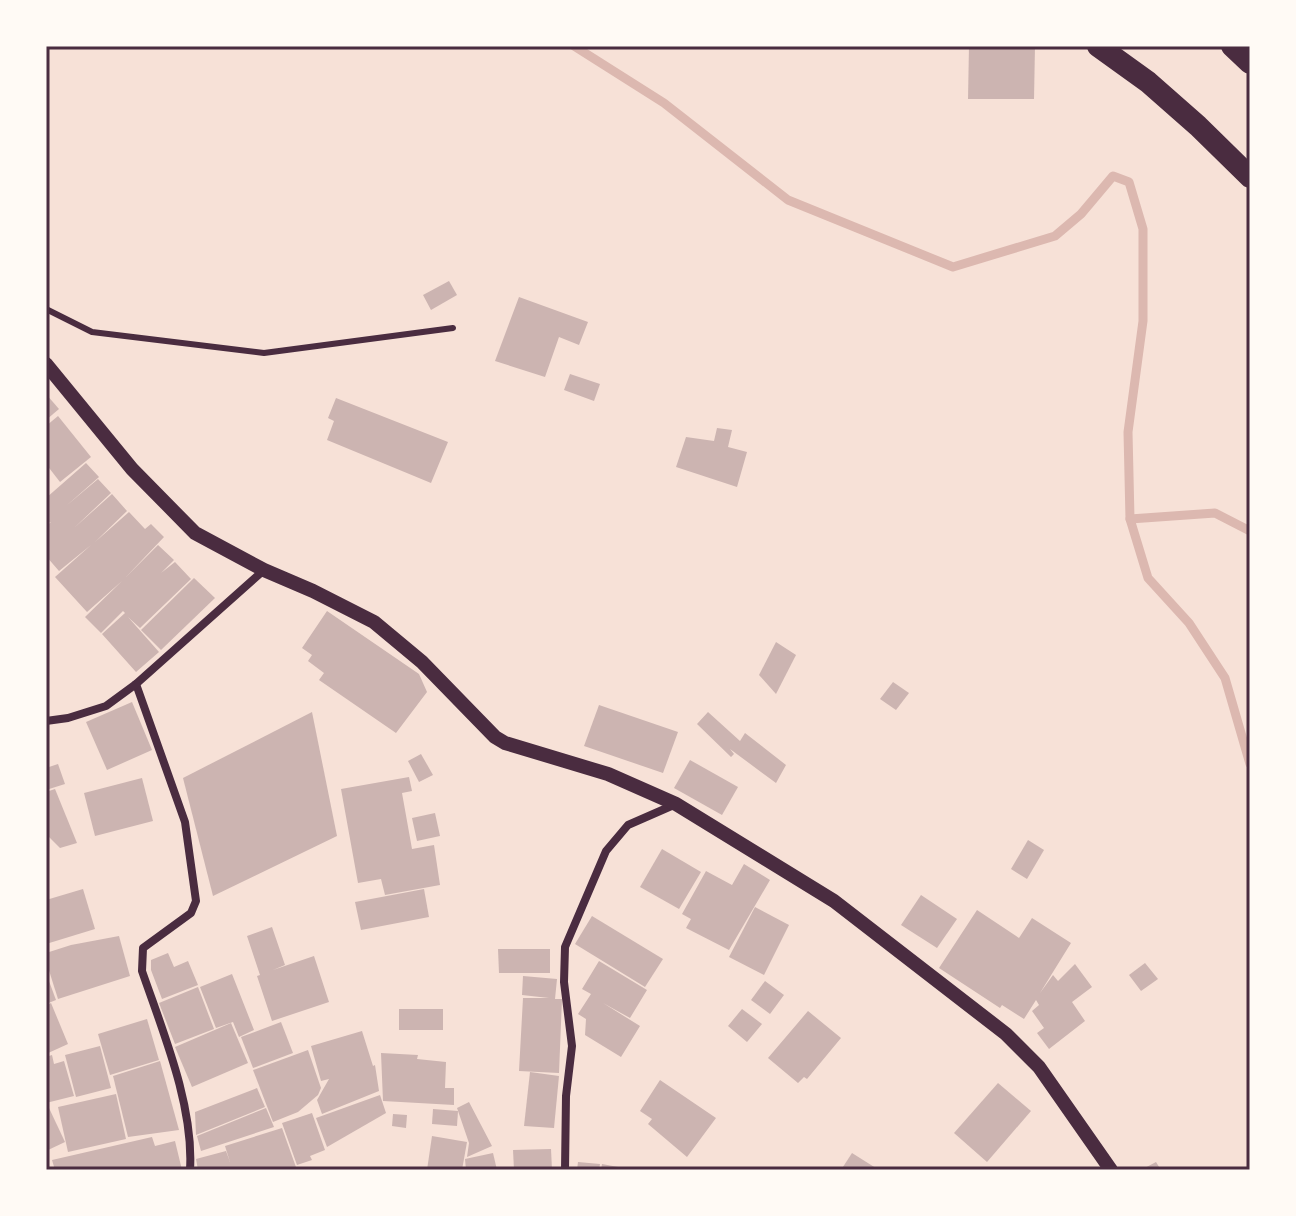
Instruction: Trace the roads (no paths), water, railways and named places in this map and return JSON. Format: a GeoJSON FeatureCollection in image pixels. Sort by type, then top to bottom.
{"type":"FeatureCollection","features":[{"type":"Feature","properties":{"kind":"highway"},"geometry":{"type":"LineString","coordinates":[[1098,46],[1148,82],[1250,177]]}},
{"type":"Feature","properties":{"kind":"highway"},"geometry":{"type":"LineString","coordinates":[[1232,46],[1250,63]]}},
{"type":"Feature","properties":{"kind":"street"},"geometry":{"type":"LineString","coordinates":[[46,364],[132,469],[195,533],[388,631],[495,737],[505,743],[608,774],[676,804],[834,901],[1006,1034],[1039,1067],[1111,1170]]}},
{"type":"Feature","properties":{"kind":"street"},"geometry":{"type":"LineString","coordinates":[[46,721],[68,718],[106,706],[136,684],[264,570]]}},
{"type":"Feature","properties":{"kind":"street"},"geometry":{"type":"LineString","coordinates":[[136,684],[185,822],[196,901],[191,913],[143,948],[142,960],[142,971],[178,1076],[191,1155],[190,1170]]}},
{"type":"Feature","properties":{"kind":"street"},"geometry":{"type":"LineString","coordinates":[[565,1170],[566,1096],[572,1046],[564,982],[565,947],[606,851],[628,825],[676,804]]}},
{"type":"Feature","properties":{"kind":"lane"},"geometry":{"type":"LineString","coordinates":[[46,309],[92,332],[264,353],[453,328]]}},
{"type":"Feature","properties":{"kind":"waterway"},"geometry":{"type":"LineString","coordinates":[[574,46],[664,103],[788,200],[953,267],[1055,236],[1081,214],[1113,176],[1129,182],[1143,229],[1143,321],[1128,432],[1130,519],[1148,578],[1189,623],[1225,678],[1250,764]]}},
{"type":"Feature","properties":{"kind":"waterway"},"geometry":{"type":"LineString","coordinates":[[1130,519],[1215,513],[1250,531]]}}]}
